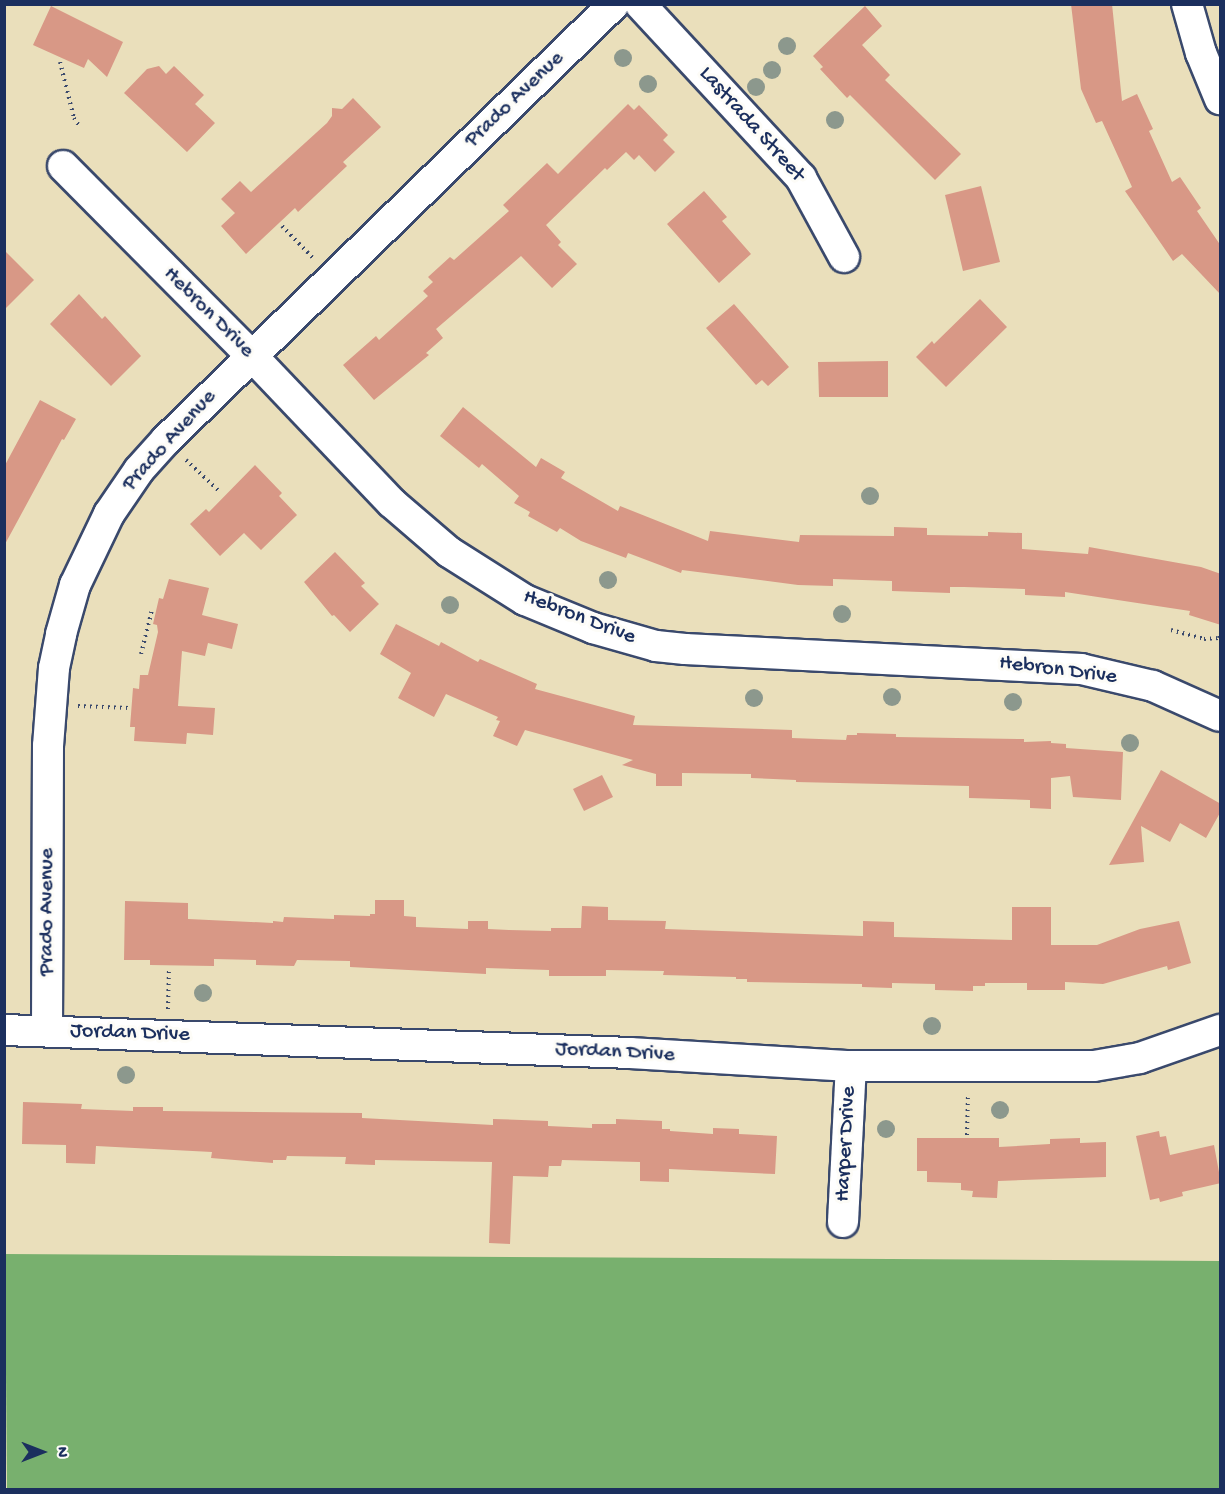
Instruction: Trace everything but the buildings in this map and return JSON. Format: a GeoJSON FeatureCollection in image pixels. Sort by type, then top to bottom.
{"type":"FeatureCollection","features":[{"type":"Feature","properties":{"kind":"street","name":"Prado Avenue"},"geometry":{"type":"LineString","coordinates":[[47,1031],[50,704],[61,634],[75,585],[92,546],[122,493],[166,440],[614,4]]}},
{"type":"Feature","properties":{"kind":"street","name":"Lastrada Street"},"geometry":{"type":"LineString","coordinates":[[640,4],[801,178],[844,257]]}},
{"type":"Feature","properties":{"kind":"street"},"geometry":{"type":"LineString","coordinates":[[1187,4],[1201,53],[1221,99]]}},
{"type":"Feature","properties":{"kind":"street","name":"Hebron Drive"},"geometry":{"type":"LineString","coordinates":[[63,166],[251,355],[392,502],[449,552],[525,600],[582,624],[656,646],[1081,669],[1153,686],[1221,716]]}},
{"type":"Feature","properties":{"kind":"street","name":"Jordan Drive"},"geometry":{"type":"LineString","coordinates":[[4,1030],[620,1052],[851,1066],[1094,1066],[1140,1058],[1221,1030]]}},
{"type":"Feature","properties":{"kind":"street","name":"Harper Drive"},"geometry":{"type":"LineString","coordinates":[[843,1222],[851,1066]]}},
{"type":"Feature","properties":{"kind":"path"},"geometry":{"type":"LineString","coordinates":[[60,62],[74,118],[80,127]]}},
{"type":"Feature","properties":{"kind":"path"},"geometry":{"type":"LineString","coordinates":[[282,226],[331,278]]}},
{"type":"Feature","properties":{"kind":"path"},"geometry":{"type":"LineString","coordinates":[[166,440],[218,490]]}},
{"type":"Feature","properties":{"kind":"path"},"geometry":{"type":"LineString","coordinates":[[141,654],[152,610]]}},
{"type":"Feature","properties":{"kind":"path"},"geometry":{"type":"LineString","coordinates":[[1171,630],[1204,639],[1219,638],[1221,634]]}},
{"type":"Feature","properties":{"kind":"path"},"geometry":{"type":"LineString","coordinates":[[50,704],[129,708]]}},
{"type":"Feature","properties":{"kind":"path"},"geometry":{"type":"LineString","coordinates":[[168,1036],[169,968]]}},
{"type":"Feature","properties":{"kind":"path"},"geometry":{"type":"LineString","coordinates":[[967,1135],[969,1066]]}},
{"type":"Feature","properties":{"kind":"green space"},"geometry":{"type":"Polygon","coordinates":[[[5,1254],[1220,1261],[1220,1489],[7,1489],[5,1254]]]}}]}
